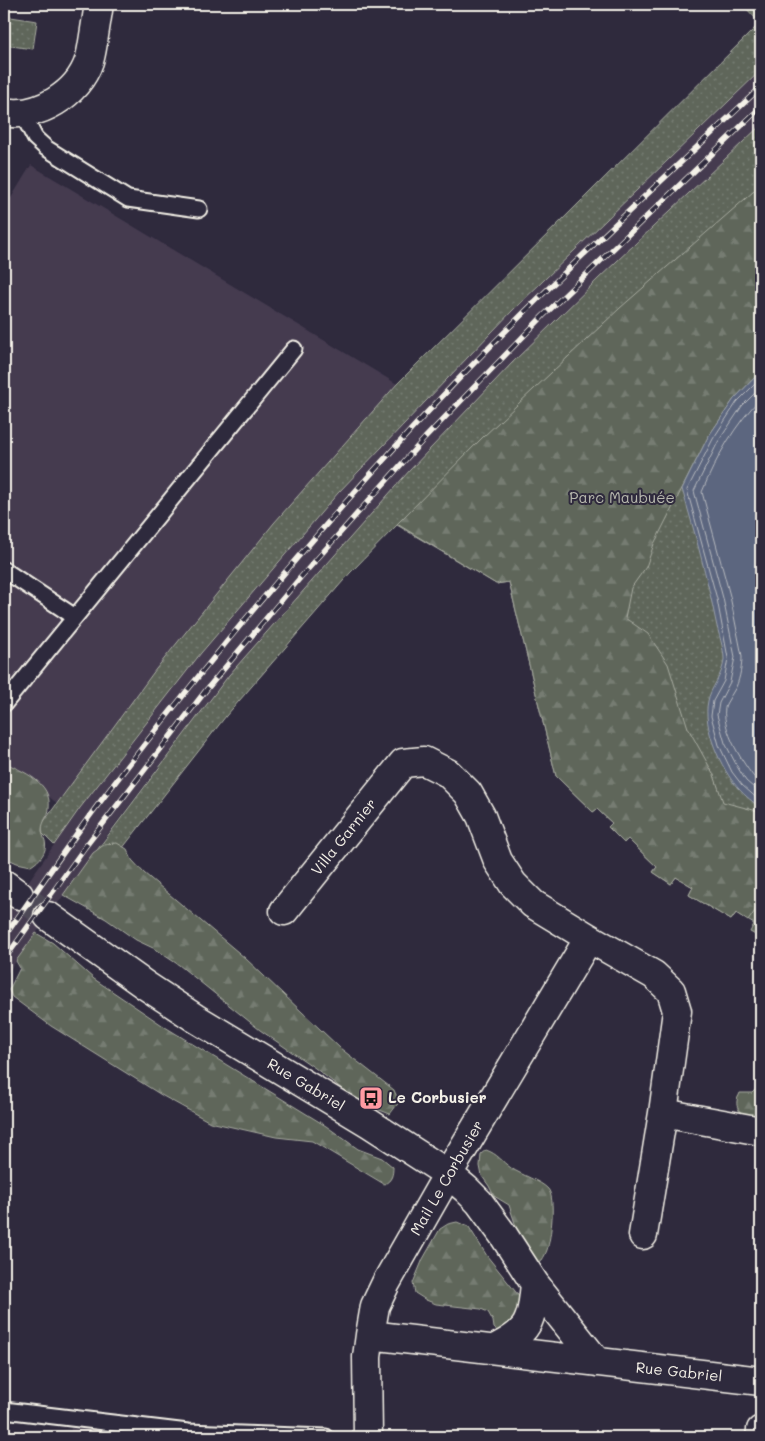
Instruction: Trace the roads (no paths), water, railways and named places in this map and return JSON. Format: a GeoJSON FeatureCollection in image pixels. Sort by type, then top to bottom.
{"type":"FeatureCollection","features":[{"type":"Feature","properties":{"kind":"street"},"geometry":{"type":"LineString","coordinates":[[13,112],[35,111],[58,100],[79,79],[90,60],[99,4]]}},
{"type":"Feature","properties":{"kind":"street","name":"Villa Garnier"},"geometry":{"type":"LineString","coordinates":[[284,911],[404,762],[424,761],[448,773],[468,793],[481,816],[498,861],[513,884],[533,904],[589,938]]}},
{"type":"Feature","properties":{"kind":"street","name":"Rue Gabriel"},"geometry":{"type":"LineString","coordinates":[[48,916],[195,1018],[369,1123],[448,1174],[479,1202],[535,1284],[597,1362]]}},
{"type":"Feature","properties":{"kind":"street"},"geometry":{"type":"LineString","coordinates":[[589,938],[654,975],[671,991],[677,1011],[643,1235]]}},
{"type":"Feature","properties":{"kind":"street","name":"Mail Le Corbusier"},"geometry":{"type":"LineString","coordinates":[[368,1437],[367,1357],[375,1306],[386,1283],[448,1174],[589,938]]}},
{"type":"Feature","properties":{"kind":"street"},"geometry":{"type":"LineString","coordinates":[[663,1113],[761,1132]]}},
{"type":"Feature","properties":{"kind":"street"},"geometry":{"type":"LineString","coordinates":[[494,1349],[513,1339],[525,1328],[532,1312],[535,1284]]}},
{"type":"Feature","properties":{"kind":"street","name":"Rue Gabriel"},"geometry":{"type":"LineString","coordinates":[[370,1335],[761,1381]]}},
{"type":"Feature","properties":{"kind":"street"},"geometry":{"type":"LineString","coordinates":[[760,1437],[761,1430]]}},
{"type":"Feature","properties":{"kind":"lane"},"geometry":{"type":"LineString","coordinates":[[13,112],[46,148],[128,199],[199,209]]}},
{"type":"Feature","properties":{"kind":"lane"},"geometry":{"type":"LineString","coordinates":[[4,704],[294,349]]}},
{"type":"Feature","properties":{"kind":"lane"},"geometry":{"type":"LineString","coordinates":[[4,570],[75,617]]}},
{"type":"Feature","properties":{"kind":"lane"},"geometry":{"type":"LineString","coordinates":[[4,1410],[188,1432],[326,1437]]}},
{"type":"Feature","properties":{"kind":"water"},"geometry":{"type":"Polygon","coordinates":[[[761,371],[761,808],[743,794],[725,770],[710,735],[707,711],[708,701],[721,671],[724,655],[705,572],[682,489],[708,437],[734,399],[761,371]]]}},
{"type":"Feature","properties":{"kind":"tunnel"},"geometry":{"type":"LineString","coordinates":[[19,895],[48,916]]}},
{"type":"Feature","properties":{"kind":"railway"},"geometry":{"type":"LineString","coordinates":[[4,937],[85,822],[139,751],[269,591],[359,487],[452,386],[527,309],[761,87]]}},
{"type":"Feature","properties":{"kind":"railway"},"geometry":{"type":"LineString","coordinates":[[4,960],[85,847],[207,689],[300,578],[425,438],[543,316],[761,107]]}},
{"type":"Feature","properties":{"kind":"place","name":"Le Corbusier"},"geometry":{"type":"Point","coordinates":[371,1098]}},
{"type":"Feature","properties":{"kind":"park label","name":"Parc Maubuée"},"geometry":{"type":"Point","coordinates":[622,498]}}]}
